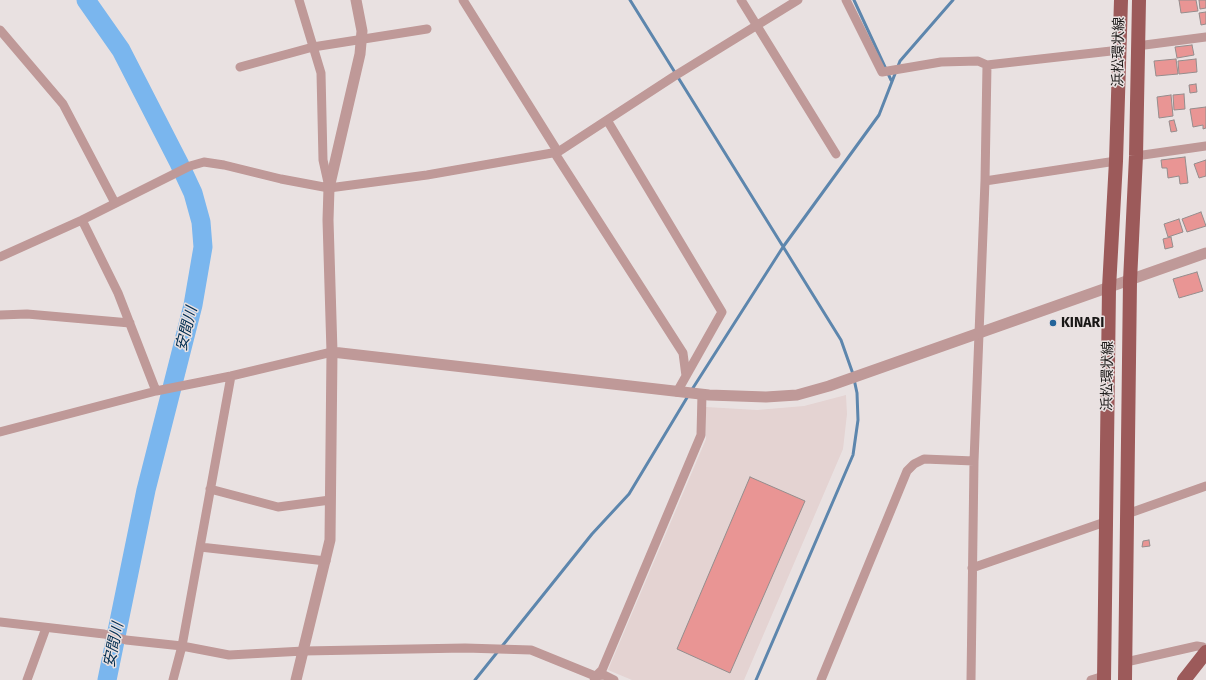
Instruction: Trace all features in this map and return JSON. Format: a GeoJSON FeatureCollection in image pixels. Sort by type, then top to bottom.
{"type":"FeatureCollection","features":[{"type":"Feature","properties":{"kind":"main road","name":"浜松環状線"},"geometry":{"type":"LineString","coordinates":[[1100,679],[1105,522],[1109,288],[1116,161],[1121,0]]}},
{"type":"Feature","properties":{"kind":"main road","name":"浜松環状線"},"geometry":{"type":"LineString","coordinates":[[1125,680],[1130,281],[1136,156],[1139,0]]}},
{"type":"Feature","properties":{"kind":"main road"},"geometry":{"type":"LineString","coordinates":[[1184,680],[1206,651]]}},
{"type":"Feature","properties":{"kind":"street"},"geometry":{"type":"LineString","coordinates":[[299,0],[321,73],[323,160],[329,188]]}},
{"type":"Feature","properties":{"kind":"street"},"geometry":{"type":"LineString","coordinates":[[296,680],[330,540],[332,352],[328,220],[329,188],[360,54],[362,31],[356,0]]}},
{"type":"Feature","properties":{"kind":"street"},"geometry":{"type":"LineString","coordinates":[[463,0],[556,152],[683,353],[686,376]]}},
{"type":"Feature","properties":{"kind":"street"},"geometry":{"type":"LineString","coordinates":[[741,0],[836,154]]}},
{"type":"Feature","properties":{"kind":"street"},"geometry":{"type":"LineString","coordinates":[[0,256],[82,220],[190,166],[204,162],[329,188],[427,175],[556,152],[677,74],[798,0]]}},
{"type":"Feature","properties":{"kind":"street"},"geometry":{"type":"LineString","coordinates":[[846,0],[882,72],[941,62],[978,61],[987,65],[1120,50]]}},
{"type":"Feature","properties":{"kind":"street"},"geometry":{"type":"LineString","coordinates":[[240,67],[313,47],[427,29]]}},
{"type":"Feature","properties":{"kind":"street"},"geometry":{"type":"LineString","coordinates":[[0,30],[63,104],[115,203]]}},
{"type":"Feature","properties":{"kind":"street"},"geometry":{"type":"LineString","coordinates":[[1138,46],[1206,37]]}},
{"type":"Feature","properties":{"kind":"street"},"geometry":{"type":"LineString","coordinates":[[971,680],[974,461],[985,181],[987,65]]}},
{"type":"Feature","properties":{"kind":"street"},"geometry":{"type":"LineString","coordinates":[[607,120],[722,312],[686,376],[680,392]]}},
{"type":"Feature","properties":{"kind":"street"},"geometry":{"type":"LineString","coordinates":[[1136,156],[1206,146]]}},
{"type":"Feature","properties":{"kind":"street"},"geometry":{"type":"LineString","coordinates":[[985,181],[1116,161]]}},
{"type":"Feature","properties":{"kind":"street"},"geometry":{"type":"LineString","coordinates":[[82,220],[118,293],[156,391]]}},
{"type":"Feature","properties":{"kind":"street"},"geometry":{"type":"LineString","coordinates":[[0,432],[156,391],[231,376],[332,352],[700,394],[766,397],[797,395],[847,380],[980,332],[1205,257]]}},
{"type":"Feature","properties":{"kind":"street"},"geometry":{"type":"LineString","coordinates":[[0,315],[26,314],[130,323]]}},
{"type":"Feature","properties":{"kind":"street"},"geometry":{"type":"LineString","coordinates":[[174,680],[182,646],[231,376]]}},
{"type":"Feature","properties":{"kind":"street"},"geometry":{"type":"LineString","coordinates":[[594,678],[602,670],[701,435],[700,394]]}},
{"type":"Feature","properties":{"kind":"street"},"geometry":{"type":"LineString","coordinates":[[821,680],[907,471],[914,464],[924,459],[974,461]]}},
{"type":"Feature","properties":{"kind":"street"},"geometry":{"type":"LineString","coordinates":[[1127,514],[1206,486]]}},
{"type":"Feature","properties":{"kind":"street"},"geometry":{"type":"LineString","coordinates":[[210,489],[278,507],[330,500]]}},
{"type":"Feature","properties":{"kind":"street"},"geometry":{"type":"LineString","coordinates":[[972,568],[1105,522]]}},
{"type":"Feature","properties":{"kind":"street"},"geometry":{"type":"LineString","coordinates":[[200,547],[326,561]]}},
{"type":"Feature","properties":{"kind":"street"},"geometry":{"type":"LineString","coordinates":[[0,622],[104,634],[126,640],[182,646],[229,655],[304,651],[531,650],[594,678],[604,676],[614,680]]}},
{"type":"Feature","properties":{"kind":"street"},"geometry":{"type":"LineString","coordinates":[[27,680],[46,628]]}},
{"type":"Feature","properties":{"kind":"street"},"geometry":{"type":"LineString","coordinates":[[1126,662],[1197,646],[1206,651]]}},
{"type":"Feature","properties":{"kind":"shaded area"},"geometry":{"type":"Polygon","coordinates":[[[846,395],[847,414],[843,449],[744,680],[632,680],[608,670],[706,439],[706,407],[757,410],[804,406],[846,395]]]}},
{"type":"Feature","properties":{"kind":"building"},"geometry":{"type":"Polygon","coordinates":[[[1179,0],[1196,0],[1198,11],[1181,13],[1179,0]]]}},
{"type":"Feature","properties":{"kind":"building"},"geometry":{"type":"Polygon","coordinates":[[[1199,0],[1206,0],[1206,8],[1200,9],[1199,0]]]}},
{"type":"Feature","properties":{"kind":"building"},"geometry":{"type":"Polygon","coordinates":[[[1206,12],[1206,24],[1201,25],[1199,13],[1206,12]]]}},
{"type":"Feature","properties":{"kind":"building"},"geometry":{"type":"Polygon","coordinates":[[[1192,45],[1194,55],[1177,58],[1175,47],[1192,45]]]}},
{"type":"Feature","properties":{"kind":"building"},"geometry":{"type":"Polygon","coordinates":[[[1176,59],[1178,74],[1156,76],[1154,61],[1176,59]]]}},
{"type":"Feature","properties":{"kind":"building"},"geometry":{"type":"Polygon","coordinates":[[[1196,59],[1197,72],[1179,74],[1178,61],[1196,59]]]}},
{"type":"Feature","properties":{"kind":"building"},"geometry":{"type":"Polygon","coordinates":[[[1196,84],[1197,92],[1190,93],[1189,85],[1196,84]]]}},
{"type":"Feature","properties":{"kind":"building"},"geometry":{"type":"Polygon","coordinates":[[[1184,94],[1185,109],[1174,110],[1173,95],[1184,94]]]}},
{"type":"Feature","properties":{"kind":"building"},"geometry":{"type":"Polygon","coordinates":[[[1171,95],[1173,116],[1159,118],[1157,97],[1171,95]]]}},
{"type":"Feature","properties":{"kind":"building"},"geometry":{"type":"Polygon","coordinates":[[[1206,107],[1206,128],[1203,129],[1203,125],[1193,127],[1190,109],[1206,107]]]}},
{"type":"Feature","properties":{"kind":"building"},"geometry":{"type":"Polygon","coordinates":[[[1174,120],[1177,131],[1171,132],[1169,121],[1174,120]]]}},
{"type":"Feature","properties":{"kind":"building"},"geometry":{"type":"Polygon","coordinates":[[[1185,157],[1188,183],[1180,184],[1179,176],[1168,178],[1167,168],[1162,168],[1161,160],[1185,157]]]}},
{"type":"Feature","properties":{"kind":"building"},"geometry":{"type":"Polygon","coordinates":[[[1206,160],[1206,176],[1199,178],[1194,164],[1206,160]]]}},
{"type":"Feature","properties":{"kind":"building"},"geometry":{"type":"Polygon","coordinates":[[[1201,212],[1206,226],[1187,232],[1182,219],[1201,212]]]}},
{"type":"Feature","properties":{"kind":"building"},"geometry":{"type":"Polygon","coordinates":[[[1179,219],[1183,232],[1168,237],[1164,224],[1179,219]]]}},
{"type":"Feature","properties":{"kind":"building"},"geometry":{"type":"Polygon","coordinates":[[[1171,237],[1173,247],[1165,249],[1163,239],[1171,237]]]}},
{"type":"Feature","properties":{"kind":"building"},"geometry":{"type":"Polygon","coordinates":[[[1197,272],[1203,291],[1179,298],[1173,279],[1197,272]]]}},
{"type":"Feature","properties":{"kind":"building"},"geometry":{"type":"Polygon","coordinates":[[[750,477],[805,501],[730,673],[677,649],[750,477]]]}},
{"type":"Feature","properties":{"kind":"building"},"geometry":{"type":"Polygon","coordinates":[[[1149,540],[1150,546],[1142,547],[1143,541],[1149,540]]]}},
{"type":"Feature","properties":{"kind":"waterway","name":"安間川"},"geometry":{"type":"LineString","coordinates":[[86,0],[121,50],[179,163],[193,193],[201,222],[203,247],[193,305],[146,490],[107,680]]}},
{"type":"Feature","properties":{"kind":"waterway"},"geometry":{"type":"LineString","coordinates":[[630,0],[841,340],[853,374]]}},
{"type":"Feature","properties":{"kind":"waterway"},"geometry":{"type":"LineString","coordinates":[[854,0],[891,80]]}},
{"type":"Feature","properties":{"kind":"waterway"},"geometry":{"type":"LineString","coordinates":[[691,391],[783,247],[879,115],[900,61],[953,0]]}},
{"type":"Feature","properties":{"kind":"waterway"},"geometry":{"type":"LineString","coordinates":[[756,680],[853,455],[858,420],[857,393],[854,379]]}},
{"type":"Feature","properties":{"kind":"waterway"},"geometry":{"type":"LineString","coordinates":[[475,680],[592,534],[629,494],[688,396]]}},
{"type":"Feature","properties":{"kind":"place","name":"KINARI"},"geometry":{"type":"Point","coordinates":[1053,323]}}]}
